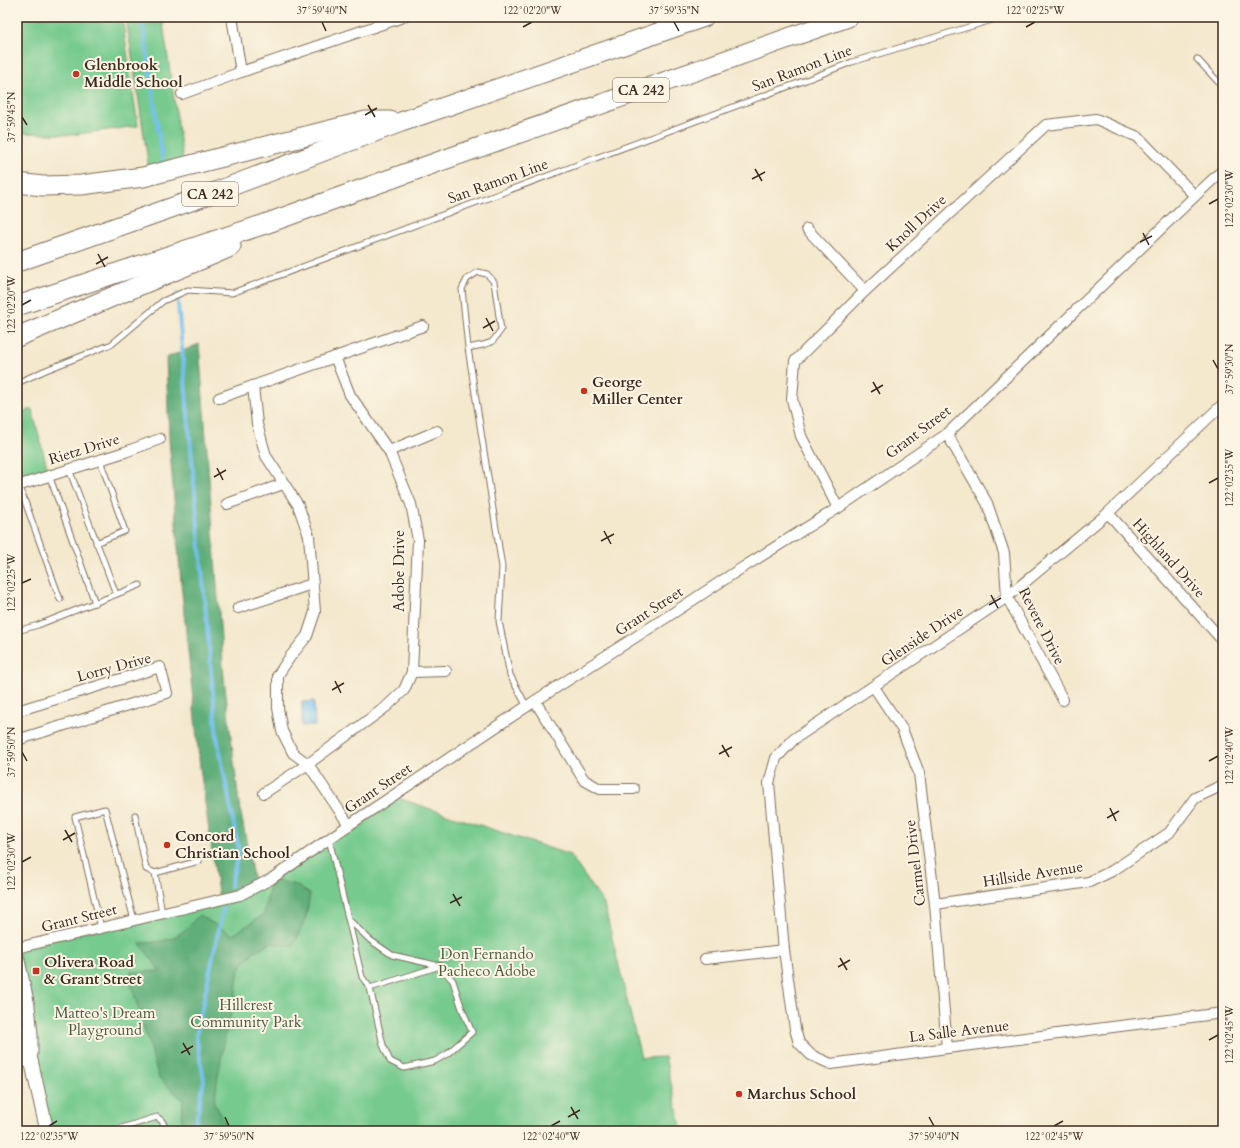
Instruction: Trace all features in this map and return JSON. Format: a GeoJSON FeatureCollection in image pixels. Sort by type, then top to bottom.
{"type":"FeatureCollection","features":[{"type":"Feature","properties":{"kind":"highway","name":"CA 242"},"geometry":{"type":"LineString","coordinates":[[17,262],[202,197],[401,122],[704,17]]}},
{"type":"Feature","properties":{"kind":"highway","name":"CA 242"},"geometry":{"type":"LineString","coordinates":[[17,306],[265,224],[848,17]]}},
{"type":"Feature","properties":{"kind":"highway"},"geometry":{"type":"LineString","coordinates":[[17,183],[43,186],[81,185],[143,177],[366,121],[401,122]]}},
{"type":"Feature","properties":{"kind":"highway"},"geometry":{"type":"LineString","coordinates":[[21,334],[226,249],[265,224]]}},
{"type":"Feature","properties":{"kind":"street"},"geometry":{"type":"LineString","coordinates":[[232,17],[241,72]]}},
{"type":"Feature","properties":{"kind":"street"},"geometry":{"type":"LineString","coordinates":[[182,94],[241,72],[404,17]]}},
{"type":"Feature","properties":{"kind":"street","name":"Knoll Drive"},"geometry":{"type":"LineString","coordinates":[[838,508],[801,436],[792,399],[795,361],[865,291],[1046,125],[1096,119],[1138,137],[1195,196]]}},
{"type":"Feature","properties":{"kind":"street","name":"Grant Street"},"geometry":{"type":"LineString","coordinates":[[17,948],[240,894],[271,879],[531,704],[838,508],[947,434],[1223,170]]}},
{"type":"Feature","properties":{"kind":"street"},"geometry":{"type":"LineString","coordinates":[[807,229],[865,291]]}},
{"type":"Feature","properties":{"kind":"street"},"geometry":{"type":"LineString","coordinates":[[219,398],[423,326]]}},
{"type":"Feature","properties":{"kind":"street","name":"Adobe Drive"},"geometry":{"type":"LineString","coordinates":[[264,793],[308,764],[386,707],[404,690],[412,672],[418,540],[411,504],[389,451],[350,395],[335,357]]}},
{"type":"Feature","properties":{"kind":"street"},"geometry":{"type":"LineString","coordinates":[[253,386],[257,424],[266,456],[298,505],[309,536],[315,612],[307,636],[290,657],[278,676],[278,708],[282,731],[293,753],[308,764],[350,825]]}},
{"type":"Feature","properties":{"kind":"street","name":"Glenside Drive"},"geometry":{"type":"LineString","coordinates":[[784,950],[769,782],[776,758],[794,739],[1007,597],[1108,513],[1221,410]]}},
{"type":"Feature","properties":{"kind":"street"},"geometry":{"type":"LineString","coordinates":[[389,451],[437,431]]}},
{"type":"Feature","properties":{"kind":"street","name":"Revere Drive"},"geometry":{"type":"LineString","coordinates":[[947,434],[987,503],[1004,553],[1007,597],[1063,700]]}},
{"type":"Feature","properties":{"kind":"street","name":"Rietz Drive"},"geometry":{"type":"LineString","coordinates":[[18,485],[125,452],[160,439]]}},
{"type":"Feature","properties":{"kind":"street"},"geometry":{"type":"LineString","coordinates":[[227,504],[283,484]]}},
{"type":"Feature","properties":{"kind":"street","name":"Highland Drive"},"geometry":{"type":"LineString","coordinates":[[1108,513],[1223,641]]}},
{"type":"Feature","properties":{"kind":"street"},"geometry":{"type":"LineString","coordinates":[[238,608],[312,584]]}},
{"type":"Feature","properties":{"kind":"street","name":"Lorry Drive"},"geometry":{"type":"LineString","coordinates":[[17,711],[160,667],[167,693],[17,740]]}},
{"type":"Feature","properties":{"kind":"street"},"geometry":{"type":"LineString","coordinates":[[412,672],[446,671]]}},
{"type":"Feature","properties":{"kind":"street","name":"Carmel Drive"},"geometry":{"type":"LineString","coordinates":[[874,687],[902,730],[919,772],[935,904],[947,1048]]}},
{"type":"Feature","properties":{"kind":"street"},"geometry":{"type":"LineString","coordinates":[[531,704],[584,780],[600,789],[634,789]]}},
{"type":"Feature","properties":{"kind":"street","name":"Hillside Avenue"},"geometry":{"type":"LineString","coordinates":[[935,904],[1089,882],[1112,871],[1169,833],[1195,798],[1223,786]]}},
{"type":"Feature","properties":{"kind":"street"},"geometry":{"type":"LineString","coordinates":[[706,959],[784,950]]}},
{"type":"Feature","properties":{"kind":"street","name":"La Salle Avenue"},"geometry":{"type":"LineString","coordinates":[[784,950],[795,1029],[799,1043],[811,1055],[831,1064],[1223,1013]]}},
{"type":"Feature","properties":{"kind":"street"},"geometry":{"type":"LineString","coordinates":[[17,956],[28,1006],[31,1034],[31,1060]]}},
{"type":"Feature","properties":{"kind":"street"},"geometry":{"type":"LineString","coordinates":[[17,1025],[31,1060],[47,1131]]}},
{"type":"Feature","properties":{"kind":"street"},"geometry":{"type":"LineString","coordinates":[[17,1064],[31,1060]]}},
{"type":"Feature","properties":{"kind":"lane","name":"San Ramon Line"},"geometry":{"type":"LineString","coordinates":[[17,383],[112,344],[163,301],[188,290],[232,293],[852,62],[1002,17]]}},
{"type":"Feature","properties":{"kind":"lane"},"geometry":{"type":"LineString","coordinates":[[1197,59],[1223,87]]}},
{"type":"Feature","properties":{"kind":"lane"},"geometry":{"type":"LineString","coordinates":[[468,348],[492,342],[501,330],[494,282],[487,274],[478,272],[466,279],[462,289],[468,348],[502,567],[499,621],[510,674],[531,704]]}},
{"type":"Feature","properties":{"kind":"lane"},"geometry":{"type":"LineString","coordinates":[[96,543],[125,531],[100,459]]}},
{"type":"Feature","properties":{"kind":"lane"},"geometry":{"type":"LineString","coordinates":[[69,469],[116,594]]}},
{"type":"Feature","properties":{"kind":"lane"},"geometry":{"type":"LineString","coordinates":[[49,475],[95,603]]}},
{"type":"Feature","properties":{"kind":"lane"},"geometry":{"type":"LineString","coordinates":[[18,485],[60,599]]}},
{"type":"Feature","properties":{"kind":"lane"},"geometry":{"type":"LineString","coordinates":[[17,631],[38,625],[140,585]]}},
{"type":"Feature","properties":{"kind":"lane"},"geometry":{"type":"LineString","coordinates":[[102,928],[75,818],[105,809],[134,920]]}},
{"type":"Feature","properties":{"kind":"lane"},"geometry":{"type":"LineString","coordinates":[[135,814],[146,869],[155,873],[199,861]]}},
{"type":"Feature","properties":{"kind":"lane"},"geometry":{"type":"LineString","coordinates":[[329,839],[348,919],[362,977],[370,988],[383,1045],[390,1062],[404,1068],[435,1061],[447,1054],[472,1032],[462,1009],[453,981],[440,966],[392,955],[370,940],[348,919]]}},
{"type":"Feature","properties":{"kind":"lane"},"geometry":{"type":"LineString","coordinates":[[155,873],[162,913]]}},
{"type":"Feature","properties":{"kind":"lane"},"geometry":{"type":"LineString","coordinates":[[370,988],[440,966]]}},
{"type":"Feature","properties":{"kind":"lane"},"geometry":{"type":"LineString","coordinates":[[112,1131],[157,1117],[162,1121],[167,1131]]}},
{"type":"Feature","properties":{"kind":"green space","name":"Glenbrook Middle School"},"geometry":{"type":"Polygon","coordinates":[[[17,17],[122,17],[138,126],[71,135],[17,132],[17,17]]]}},
{"type":"Feature","properties":{"kind":"green space"},"geometry":{"type":"Polygon","coordinates":[[[126,17],[162,17],[184,167],[150,175],[126,17]]]}},
{"type":"Feature","properties":{"kind":"green space"},"geometry":{"type":"Polygon","coordinates":[[[199,344],[224,678],[239,803],[255,887],[219,899],[200,768],[181,583],[169,439],[166,358],[199,344]]]}},
{"type":"Feature","properties":{"kind":"green space"},"geometry":{"type":"Polygon","coordinates":[[[32,409],[49,475],[17,486],[17,414],[32,409]]]}},
{"type":"Feature","properties":{"kind":"green space"},"geometry":{"type":"Polygon","coordinates":[[[392,796],[570,855],[604,904],[641,1058],[665,1057],[682,1131],[47,1131],[17,948],[240,895],[392,796]]]}},
{"type":"Feature","properties":{"kind":"green space"},"geometry":{"type":"Polygon","coordinates":[[[271,879],[295,885],[310,894],[306,917],[293,947],[271,943],[253,952],[239,969],[236,992],[225,1038],[214,1103],[225,1121],[223,1131],[181,1131],[183,1100],[159,1078],[132,987],[130,972],[160,971],[140,943],[167,940],[174,937],[186,929],[199,915],[233,935],[264,914],[271,879]]]}},
{"type":"Feature","properties":{"kind":"water"},"geometry":{"type":"Polygon","coordinates":[[[314,701],[315,726],[302,726],[302,702],[314,701]]]}},
{"type":"Feature","properties":{"kind":"waterway"},"geometry":{"type":"LineString","coordinates":[[142,17],[162,159]]}},
{"type":"Feature","properties":{"kind":"waterway"},"geometry":{"type":"LineString","coordinates":[[177,293],[217,737],[239,851],[230,886]]}},
{"type":"Feature","properties":{"kind":"waterway"},"geometry":{"type":"LineString","coordinates":[[194,1131],[204,1080],[196,1036],[223,909]]}},
{"type":"Feature","properties":{"kind":"place","name":"Glenbrook Middle School"},"geometry":{"type":"Point","coordinates":[76,74]}},
{"type":"Feature","properties":{"kind":"place","name":"George Miller Center"},"geometry":{"type":"Point","coordinates":[584,391]}},
{"type":"Feature","properties":{"kind":"place","name":"Concord Christian School"},"geometry":{"type":"Point","coordinates":[167,845]}},
{"type":"Feature","properties":{"kind":"place","name":"Olivera Road & Grant Street"},"geometry":{"type":"Point","coordinates":[36,971]}},
{"type":"Feature","properties":{"kind":"place","name":"Marchus School"},"geometry":{"type":"Point","coordinates":[739,1094]}},
{"type":"Feature","properties":{"kind":"park label","name":"Don Fernando Pacheco Adobe"},"geometry":{"type":"Point","coordinates":[487,962]}},
{"type":"Feature","properties":{"kind":"park label","name":"Hillcrest Community Park"},"geometry":{"type":"Point","coordinates":[246,1014]}},
{"type":"Feature","properties":{"kind":"park label","name":"Matteo's Dream Playground"},"geometry":{"type":"Point","coordinates":[105,1022]}}]}
